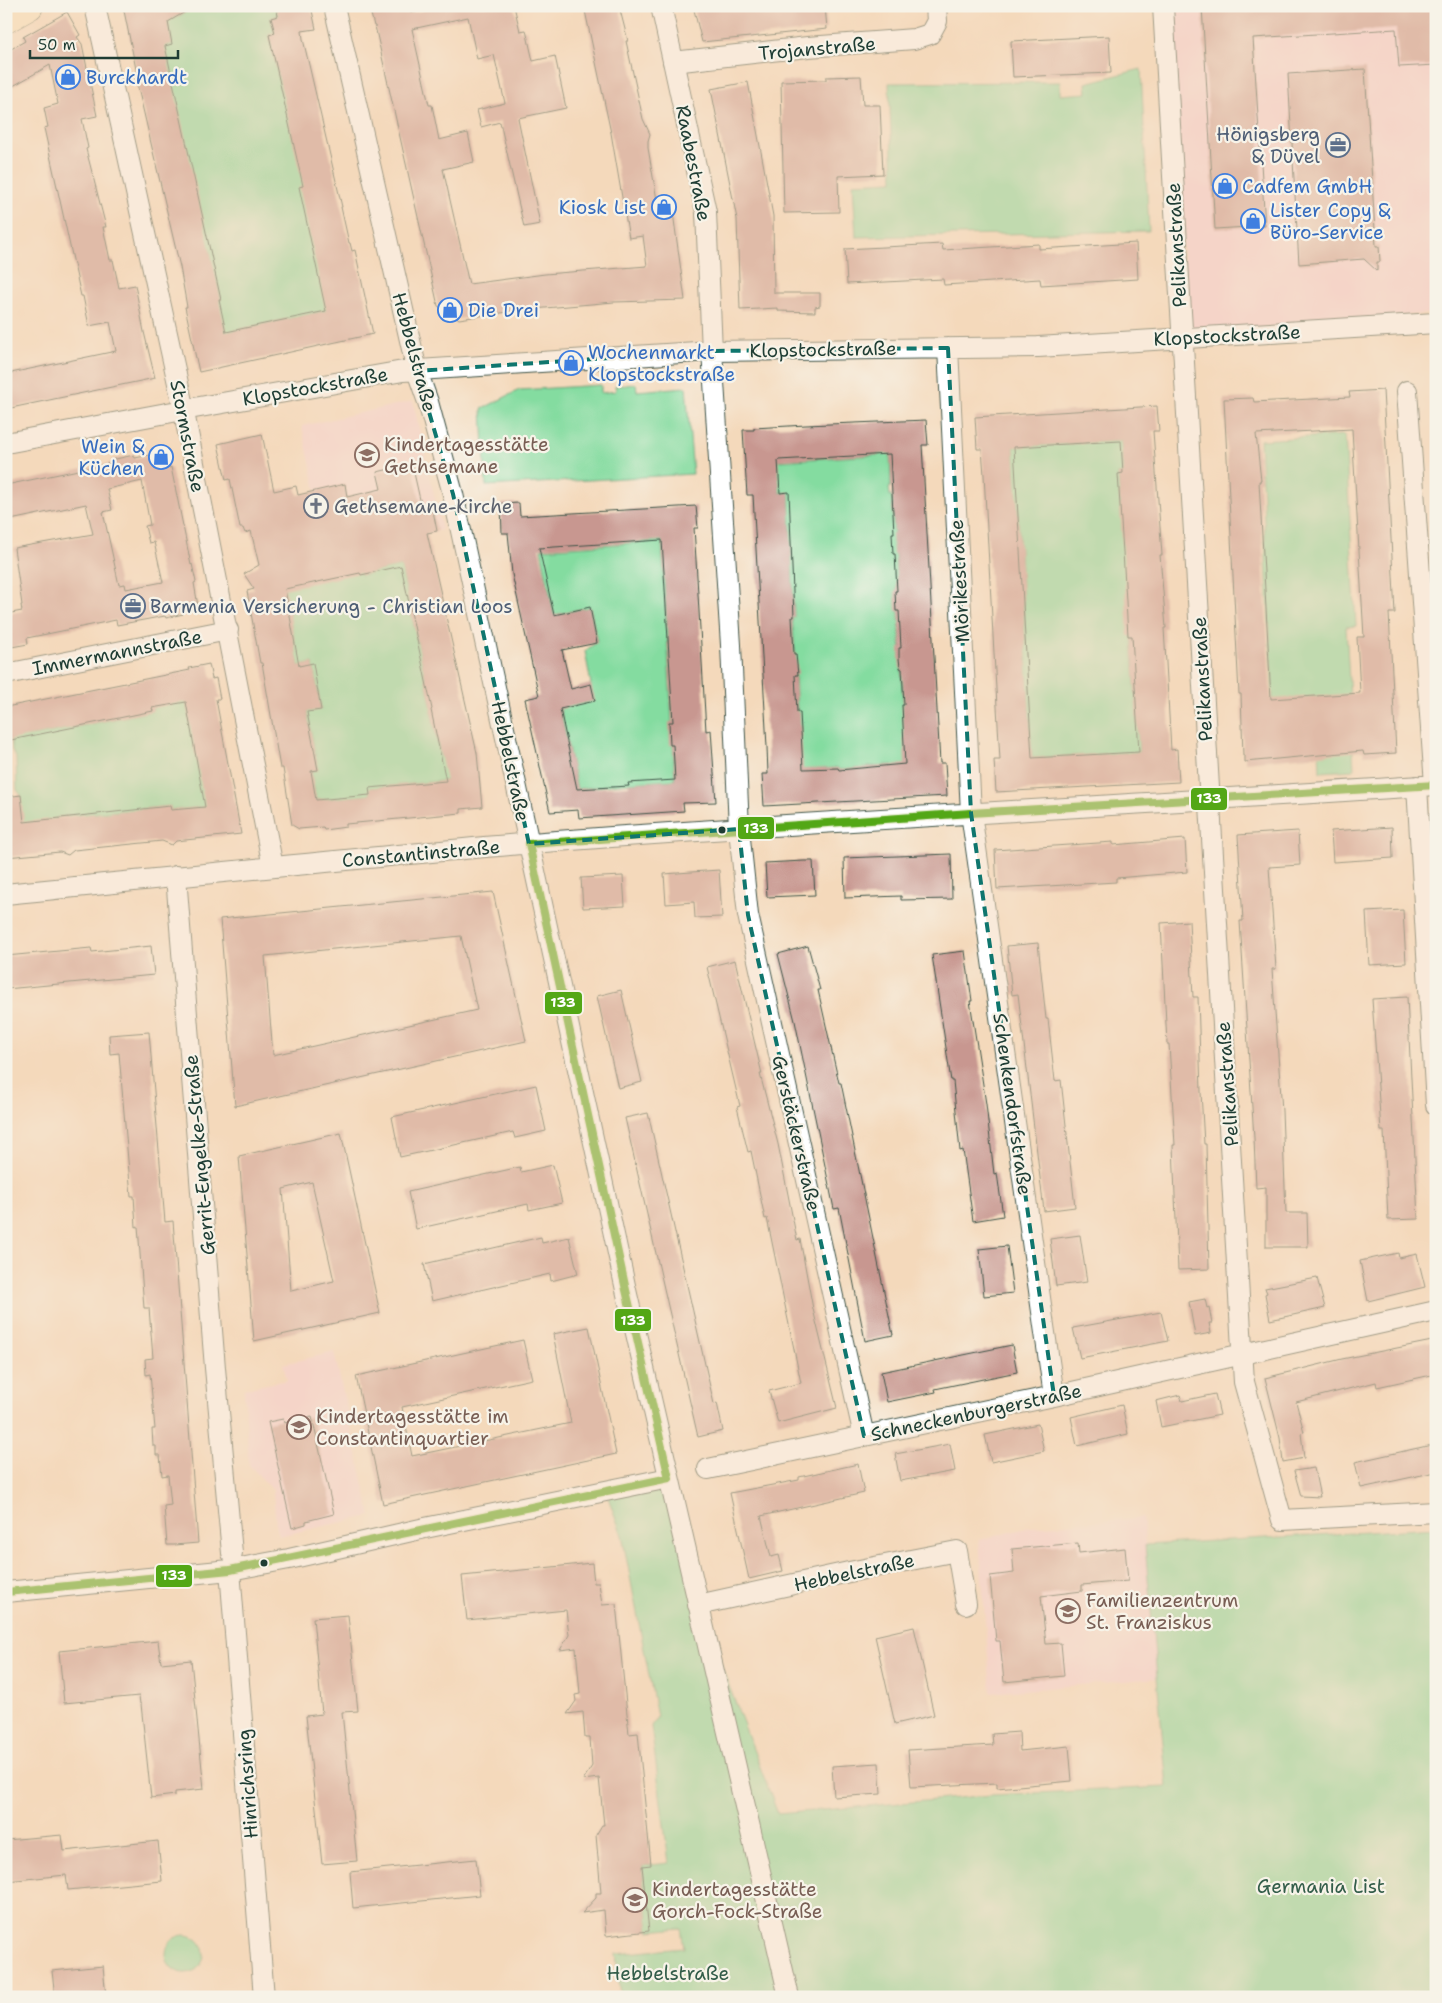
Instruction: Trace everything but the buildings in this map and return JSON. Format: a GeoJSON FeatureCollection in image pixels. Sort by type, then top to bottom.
{"type":"FeatureCollection","features":[{"type":"Feature","properties":{"kind":"main road"},"geometry":{"type":"LineString","coordinates":[[6,19],[29,6]]}},
{"type":"Feature","properties":{"kind":"street","name":"Stormstraße"},"geometry":{"type":"LineString","coordinates":[[95,6],[183,410],[228,630],[273,867]]}},
{"type":"Feature","properties":{"kind":"street","name":"Hebbelstraße"},"geometry":{"type":"LineString","coordinates":[[334,6],[417,371],[428,402],[453,494],[626,1290],[789,1997]]}},
{"type":"Feature","properties":{"kind":"street","name":"Raabestraße"},"geometry":{"type":"LineString","coordinates":[[661,6],[706,212],[739,829]]}},
{"type":"Feature","properties":{"kind":"street","name":"Trojanstraße"},"geometry":{"type":"LineString","coordinates":[[673,62],[808,47],[914,39],[930,34],[937,21],[936,6]]}},
{"type":"Feature","properties":{"kind":"street","name":"Pelikanstraße"},"geometry":{"type":"LineString","coordinates":[[1163,6],[1243,1353]]}},
{"type":"Feature","properties":{"kind":"street","name":"Klopstockstraße"},"geometry":{"type":"LineString","coordinates":[[6,443],[403,371],[712,351],[1038,347],[1436,323]]}},
{"type":"Feature","properties":{"kind":"street","name":"Mörikestraße"},"geometry":{"type":"LineString","coordinates":[[948,348],[971,813]]}},
{"type":"Feature","properties":{"kind":"street"},"geometry":{"type":"LineString","coordinates":[[1407,391],[1429,785],[1436,1105]]}},
{"type":"Feature","properties":{"kind":"street","name":"Immermannstraße"},"geometry":{"type":"LineString","coordinates":[[6,674],[228,630]]}},
{"type":"Feature","properties":{"kind":"street","name":"Constantinstraße"},"geometry":{"type":"LineString","coordinates":[[6,894],[176,876],[529,844],[971,813],[1429,785]]}},
{"type":"Feature","properties":{"kind":"street","name":"Schenkendorfstraße"},"geometry":{"type":"LineString","coordinates":[[971,813],[1054,1396]]}},
{"type":"Feature","properties":{"kind":"street","name":"Gerstäckerstraße"},"geometry":{"type":"LineString","coordinates":[[739,829],[748,916],[864,1436]]}},
{"type":"Feature","properties":{"kind":"street","name":"Gerrit-Engelke-Straße"},"geometry":{"type":"LineString","coordinates":[[176,876],[231,1562]]}},
{"type":"Feature","properties":{"kind":"street","name":"Schneckenburgerstraße"},"geometry":{"type":"LineString","coordinates":[[708,1469],[1054,1396],[1436,1311]]}},
{"type":"Feature","properties":{"kind":"street"},"geometry":{"type":"LineString","coordinates":[[1243,1353],[1244,1382],[1282,1520],[1436,1512]]}},
{"type":"Feature","properties":{"kind":"street"},"geometry":{"type":"LineString","coordinates":[[6,1592],[231,1562],[289,1559],[425,1528],[669,1478]]}},
{"type":"Feature","properties":{"kind":"street","name":"Hebbelstraße"},"geometry":{"type":"LineString","coordinates":[[698,1605],[957,1551],[966,1604]]}},
{"type":"Feature","properties":{"kind":"street","name":"Hinrichsring"},"geometry":{"type":"LineString","coordinates":[[231,1562],[264,1997]]}},
{"type":"Feature","properties":{"kind":"highlighted area"},"geometry":{"type":"Polygon","coordinates":[[[948,348],[971,813],[1054,1396],[864,1436],[748,915],[739,829],[529,844],[453,494],[417,371],[712,351],[948,348]]]}},
{"type":"Feature","properties":{"kind":"shaded area"},"geometry":{"type":"Polygon","coordinates":[[[1171,6],[1436,6],[1436,313],[1187,334],[1171,6]]]}},
{"type":"Feature","properties":{"kind":"shaded area","name":"Kindertagesstätte Gethsemane"},"geometry":{"type":"Polygon","coordinates":[[[413,401],[442,530],[393,541],[351,513],[345,485],[316,491],[302,426],[413,401]]]}},
{"type":"Feature","properties":{"kind":"shaded area","name":"Kindertagesstätte im Constantinquartier"},"geometry":{"type":"Polygon","coordinates":[[[334,1352],[371,1516],[279,1536],[276,1525],[273,1490],[249,1465],[244,1389],[287,1380],[283,1364],[334,1352]]]}},
{"type":"Feature","properties":{"kind":"shaded area","name":"Familienzentrum St. Franziskus"},"geometry":{"type":"Polygon","coordinates":[[[1143,1518],[1157,1678],[991,1693],[979,1540],[1030,1527],[1143,1518]]]}},
{"type":"Feature","properties":{"kind":"green space"},"geometry":{"type":"Polygon","coordinates":[[[160,6],[179,16],[191,9],[190,6],[276,6],[278,16],[271,18],[275,33],[269,35],[333,309],[223,333],[219,300],[221,300],[162,46],[172,44],[169,29],[160,6]]]}},
{"type":"Feature","properties":{"kind":"green space"},"geometry":{"type":"Polygon","coordinates":[[[1141,69],[1149,231],[856,237],[853,183],[893,181],[889,83],[1060,82],[1060,95],[1087,93],[1086,83],[1141,69]]]}},
{"type":"Feature","properties":{"kind":"green space"},"geometry":{"type":"Polygon","coordinates":[[[636,384],[637,391],[686,387],[693,474],[486,486],[482,409],[519,390],[601,385],[601,393],[616,391],[615,386],[636,384]]]}},
{"type":"Feature","properties":{"kind":"green space"},"geometry":{"type":"Polygon","coordinates":[[[1345,435],[1356,626],[1346,627],[1354,770],[1320,772],[1318,725],[1273,701],[1260,440],[1345,435]]]}},
{"type":"Feature","properties":{"kind":"green space"},"geometry":{"type":"Polygon","coordinates":[[[1121,441],[1123,473],[1118,474],[1130,636],[1132,636],[1139,752],[1032,758],[1014,447],[1121,441]]]}},
{"type":"Feature","properties":{"kind":"green space"},"geometry":{"type":"Polygon","coordinates":[[[890,451],[891,487],[889,487],[890,496],[892,496],[903,705],[912,766],[884,765],[884,767],[868,766],[868,768],[839,770],[838,768],[833,768],[796,772],[797,712],[795,675],[797,674],[792,617],[794,617],[789,493],[780,493],[776,461],[877,455],[890,451]]]}},
{"type":"Feature","properties":{"kind":"green space"},"geometry":{"type":"Polygon","coordinates":[[[662,541],[675,780],[577,789],[560,709],[591,684],[585,651],[597,642],[590,607],[554,615],[541,549],[662,541]]]}},
{"type":"Feature","properties":{"kind":"green space"},"geometry":{"type":"Polygon","coordinates":[[[401,566],[440,755],[452,780],[370,788],[370,795],[316,800],[311,771],[318,770],[307,712],[321,709],[313,663],[299,666],[283,584],[360,572],[361,575],[401,566]]]}},
{"type":"Feature","properties":{"kind":"green space"},"geometry":{"type":"Polygon","coordinates":[[[186,700],[206,807],[171,810],[170,806],[57,817],[57,819],[21,824],[21,795],[17,790],[16,757],[12,751],[11,738],[38,735],[152,711],[152,708],[186,700]]]}},
{"type":"Feature","properties":{"kind":"green space","name":"Germania List"},"geometry":{"type":"Polygon","coordinates":[[[669,1478],[698,1605],[778,1814],[991,1795],[1167,1787],[1145,1545],[1436,1528],[1436,1997],[620,1997],[616,1954],[684,1948],[681,1928],[649,1931],[642,1866],[669,1863],[651,1726],[657,1717],[622,1535],[606,1492],[669,1478]]]}},
{"type":"Feature","properties":{"kind":"green space"},"geometry":{"type":"Polygon","coordinates":[[[185,1935],[198,1941],[204,1954],[198,1967],[185,1973],[172,1967],[166,1954],[172,1941],[185,1935]]]}},
{"type":"Feature","properties":{"kind":"transit line","name":"133"},"geometry":{"type":"LineString","coordinates":[[529,844],[971,813],[1436,785]]}},
{"type":"Feature","properties":{"kind":"transit line","name":"133"},"geometry":{"type":"LineString","coordinates":[[529,844],[669,1478]]}},
{"type":"Feature","properties":{"kind":"transit line","name":"133"},"geometry":{"type":"LineString","coordinates":[[6,1592],[230,1570],[669,1478]]}},
{"type":"Feature","properties":{"kind":"place","name":"Burckhardt"},"geometry":{"type":"Point","coordinates":[68,77]}},
{"type":"Feature","properties":{"kind":"place","name":"Hönigsberg & Düvel"},"geometry":{"type":"Point","coordinates":[1338,145]}},
{"type":"Feature","properties":{"kind":"place","name":"Cadfem GmbH"},"geometry":{"type":"Point","coordinates":[1225,186]}},
{"type":"Feature","properties":{"kind":"place","name":"Kiosk List"},"geometry":{"type":"Point","coordinates":[664,207]}},
{"type":"Feature","properties":{"kind":"place","name":"Lister Copy & Büro-Service"},"geometry":{"type":"Point","coordinates":[1253,221]}},
{"type":"Feature","properties":{"kind":"place","name":"Die Drei"},"geometry":{"type":"Point","coordinates":[450,310]}},
{"type":"Feature","properties":{"kind":"place","name":"Wochenmarkt Klopstockstraße"},"geometry":{"type":"Point","coordinates":[571,363]}},
{"type":"Feature","properties":{"kind":"place","name":"Kindertagesstätte Gethsemane"},"geometry":{"type":"Point","coordinates":[367,455]}},
{"type":"Feature","properties":{"kind":"place","name":"Wein & Küchen"},"geometry":{"type":"Point","coordinates":[161,457]}},
{"type":"Feature","properties":{"kind":"place","name":"Gethsemane-Kirche"},"geometry":{"type":"Point","coordinates":[316,506]}},
{"type":"Feature","properties":{"kind":"place","name":"Barmenia Versicherung - Christian Loos"},"geometry":{"type":"Point","coordinates":[133,606]}},
{"type":"Feature","properties":{"kind":"place","name":"Kindertagesstätte im Constantinquartier"},"geometry":{"type":"Point","coordinates":[299,1427]}},
{"type":"Feature","properties":{"kind":"place","name":"Familienzentrum St. Franziskus"},"geometry":{"type":"Point","coordinates":[1068,1611]}},
{"type":"Feature","properties":{"kind":"place","name":"Kindertagesstätte Gorch-Fock-Straße"},"geometry":{"type":"Point","coordinates":[635,1900]}}]}
